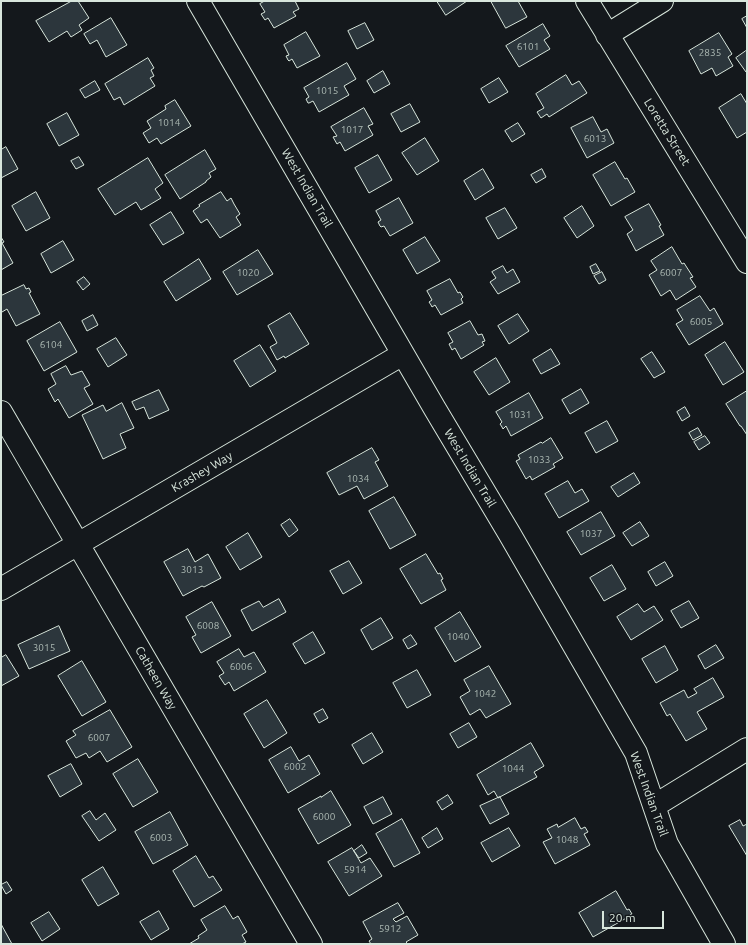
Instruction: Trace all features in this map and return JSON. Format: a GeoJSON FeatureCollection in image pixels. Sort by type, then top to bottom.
{"type":"FeatureCollection","features":[{"type":"Feature","properties":{"kind":"street","name":"West Indian Trail"},"geometry":{"type":"LineString","coordinates":[[198,1],[636,753],[667,844],[724,944]]}},
{"type":"Feature","properties":{"kind":"street","name":"Loretta Street"},"geometry":{"type":"LineString","coordinates":[[586,1],[747,262]]}},
{"type":"Feature","properties":{"kind":"street"},"geometry":{"type":"LineString","coordinates":[[607,35],[662,1]]}},
{"type":"Feature","properties":{"kind":"street","name":"Krashey Way"},"geometry":{"type":"LineString","coordinates":[[1,589],[403,354]]}},
{"type":"Feature","properties":{"kind":"street","name":"Catheen Way"},"geometry":{"type":"LineString","coordinates":[[1,412],[311,944]]}},
{"type":"Feature","properties":{"kind":"street"},"geometry":{"type":"LineString","coordinates":[[654,806],[747,749]]}},
{"type":"Feature","properties":{"kind":"building"},"geometry":{"type":"Polygon","coordinates":[[[72,1],[78,1],[89,18],[79,25],[82,30],[71,37],[67,31],[49,42],[36,21],[72,1]]]}},
{"type":"Feature","properties":{"kind":"building"},"geometry":{"type":"Polygon","coordinates":[[[265,1],[295,1],[299,9],[293,12],[296,16],[274,28],[268,18],[265,20],[261,14],[265,12],[260,4],[265,1]]]}},
{"type":"Feature","properties":{"kind":"building"},"geometry":{"type":"Polygon","coordinates":[[[437,1],[467,1],[446,15],[437,1]]]}},
{"type":"Feature","properties":{"kind":"building"},"geometry":{"type":"Polygon","coordinates":[[[491,1],[518,1],[527,17],[506,28],[491,1]]]}},
{"type":"Feature","properties":{"kind":"building"},"geometry":{"type":"Polygon","coordinates":[[[747,16],[747,28],[742,19],[747,16]]]}},
{"type":"Feature","properties":{"kind":"building"},"geometry":{"type":"Polygon","coordinates":[[[111,18],[127,45],[106,57],[97,40],[90,44],[84,34],[111,18]]]}},
{"type":"Feature","properties":{"kind":"building"},"geometry":{"type":"Polygon","coordinates":[[[365,23],[374,40],[357,49],[348,31],[365,23]]]}},
{"type":"Feature","properties":{"kind":"building"},"geometry":{"type":"Polygon","coordinates":[[[543,24],[550,36],[544,40],[550,49],[519,67],[506,46],[543,24]]]}},
{"type":"Feature","properties":{"kind":"building"},"geometry":{"type":"Polygon","coordinates":[[[306,32],[320,56],[297,68],[292,59],[289,61],[288,60],[286,56],[289,55],[284,45],[306,32]]]}},
{"type":"Feature","properties":{"kind":"building"},"geometry":{"type":"Polygon","coordinates":[[[719,33],[732,54],[728,57],[733,66],[716,76],[712,68],[701,74],[689,51],[719,33]]]}},
{"type":"Feature","properties":{"kind":"building"},"geometry":{"type":"Polygon","coordinates":[[[746,51],[747,71],[746,72],[736,58],[746,51]]]}},
{"type":"Feature","properties":{"kind":"building"},"geometry":{"type":"Polygon","coordinates":[[[148,58],[154,68],[151,70],[154,76],[150,78],[155,86],[124,105],[120,97],[114,100],[105,84],[148,58]]]}},
{"type":"Feature","properties":{"kind":"building"},"geometry":{"type":"Polygon","coordinates":[[[347,63],[356,79],[344,86],[349,95],[319,112],[313,101],[308,103],[306,99],[309,97],[304,88],[347,63]]]}},
{"type":"Feature","properties":{"kind":"building"},"geometry":{"type":"Polygon","coordinates":[[[383,71],[390,84],[374,93],[367,81],[383,71]]]}},
{"type":"Feature","properties":{"kind":"building"},"geometry":{"type":"Polygon","coordinates":[[[566,75],[572,85],[579,81],[587,93],[549,117],[547,114],[541,118],[537,112],[544,108],[536,94],[566,75]]]}},
{"type":"Feature","properties":{"kind":"building"},"geometry":{"type":"Polygon","coordinates":[[[499,78],[508,92],[489,103],[481,89],[499,78]]]}},
{"type":"Feature","properties":{"kind":"building"},"geometry":{"type":"Polygon","coordinates":[[[95,81],[100,90],[85,98],[80,90],[95,81]]]}},
{"type":"Feature","properties":{"kind":"building"},"geometry":{"type":"Polygon","coordinates":[[[741,94],[747,104],[747,132],[737,138],[719,108],[741,94]]]}},
{"type":"Feature","properties":{"kind":"building"},"geometry":{"type":"Polygon","coordinates":[[[175,100],[191,126],[161,144],[157,138],[149,143],[143,133],[151,128],[147,121],[166,109],[165,106],[175,100]]]}},
{"type":"Feature","properties":{"kind":"building"},"geometry":{"type":"Polygon","coordinates":[[[410,104],[420,122],[401,132],[391,114],[410,104]]]}},
{"type":"Feature","properties":{"kind":"building"},"geometry":{"type":"Polygon","coordinates":[[[364,108],[373,124],[368,126],[373,135],[345,151],[340,142],[337,144],[333,137],[337,136],[331,127],[364,108]]]}},
{"type":"Feature","properties":{"kind":"building"},"geometry":{"type":"Polygon","coordinates":[[[67,113],[79,135],[59,146],[47,124],[67,113]]]}},
{"type":"Feature","properties":{"kind":"building"},"geometry":{"type":"Polygon","coordinates":[[[593,117],[601,132],[607,129],[614,143],[587,158],[571,128],[593,117]]]}},
{"type":"Feature","properties":{"kind":"building"},"geometry":{"type":"Polygon","coordinates":[[[518,123],[525,134],[512,142],[505,131],[518,123]]]}},
{"type":"Feature","properties":{"kind":"building"},"geometry":{"type":"Polygon","coordinates":[[[425,138],[439,161],[417,175],[402,153],[425,138]]]}},
{"type":"Feature","properties":{"kind":"building"},"geometry":{"type":"Polygon","coordinates":[[[6,147],[18,169],[1,178],[1,150],[6,147]]]}},
{"type":"Feature","properties":{"kind":"building"},"geometry":{"type":"Polygon","coordinates":[[[205,150],[216,169],[209,173],[211,177],[206,182],[180,199],[165,175],[205,150]]]}},
{"type":"Feature","properties":{"kind":"building"},"geometry":{"type":"Polygon","coordinates":[[[378,155],[392,180],[369,193],[355,168],[378,155]]]}},
{"type":"Feature","properties":{"kind":"building"},"geometry":{"type":"Polygon","coordinates":[[[79,157],[84,165],[76,169],[71,161],[79,157]]]}},
{"type":"Feature","properties":{"kind":"building"},"geometry":{"type":"Polygon","coordinates":[[[148,158],[163,183],[155,189],[161,198],[141,210],[136,202],[115,215],[98,189],[148,158]]]}},
{"type":"Feature","properties":{"kind":"building"},"geometry":{"type":"Polygon","coordinates":[[[615,162],[635,192],[611,206],[593,175],[615,162]]]}},
{"type":"Feature","properties":{"kind":"building"},"geometry":{"type":"Polygon","coordinates":[[[483,169],[494,188],[475,200],[464,181],[483,169]]]}},
{"type":"Feature","properties":{"kind":"building"},"geometry":{"type":"Polygon","coordinates":[[[542,169],[546,177],[536,183],[531,175],[542,169]]]}},
{"type":"Feature","properties":{"kind":"building"},"geometry":{"type":"Polygon","coordinates":[[[36,192],[50,218],[26,231],[12,206],[36,192]]]}},
{"type":"Feature","properties":{"kind":"building"},"geometry":{"type":"Polygon","coordinates":[[[221,192],[227,201],[231,198],[240,214],[236,217],[241,225],[220,238],[207,219],[201,223],[193,211],[200,206],[199,205],[221,192]]]}},
{"type":"Feature","properties":{"kind":"building"},"geometry":{"type":"Polygon","coordinates":[[[399,198],[413,223],[390,236],[384,226],[380,226],[378,222],[381,220],[376,211],[399,198]]]}},
{"type":"Feature","properties":{"kind":"building"},"geometry":{"type":"Polygon","coordinates":[[[649,204],[661,225],[659,226],[664,235],[636,251],[627,234],[633,230],[625,217],[649,204]]]}},
{"type":"Feature","properties":{"kind":"building"},"geometry":{"type":"Polygon","coordinates":[[[582,206],[594,226],[577,238],[564,218],[582,206]]]}},
{"type":"Feature","properties":{"kind":"building"},"geometry":{"type":"Polygon","coordinates":[[[505,208],[517,228],[498,239],[486,218],[505,208]]]}},
{"type":"Feature","properties":{"kind":"building"},"geometry":{"type":"Polygon","coordinates":[[[171,212],[184,233],[163,245],[150,225],[171,212]]]}},
{"type":"Feature","properties":{"kind":"building"},"geometry":{"type":"Polygon","coordinates":[[[1,237],[4,242],[2,243],[13,263],[1,270],[1,237]]]}},
{"type":"Feature","properties":{"kind":"building"},"geometry":{"type":"Polygon","coordinates":[[[425,237],[440,261],[417,274],[403,250],[425,237]]]}},
{"type":"Feature","properties":{"kind":"building"},"geometry":{"type":"Polygon","coordinates":[[[63,241],[74,260],[51,273],[41,254],[63,241]]]}},
{"type":"Feature","properties":{"kind":"building"},"geometry":{"type":"Polygon","coordinates":[[[672,247],[682,264],[684,263],[693,277],[690,278],[696,287],[676,300],[670,290],[661,296],[649,275],[657,270],[651,261],[672,247]]]}},
{"type":"Feature","properties":{"kind":"building"},"geometry":{"type":"Polygon","coordinates":[[[258,250],[273,274],[237,295],[223,272],[258,250]]]}},
{"type":"Feature","properties":{"kind":"building"},"geometry":{"type":"Polygon","coordinates":[[[199,259],[211,279],[176,301],[164,282],[199,259]]]}},
{"type":"Feature","properties":{"kind":"building"},"geometry":{"type":"Polygon","coordinates":[[[596,264],[600,271],[593,274],[590,267],[596,264]]]}},
{"type":"Feature","properties":{"kind":"building"},"geometry":{"type":"Polygon","coordinates":[[[503,266],[507,273],[513,269],[520,282],[498,294],[490,282],[496,278],[492,272],[503,266]]]}},
{"type":"Feature","properties":{"kind":"building"},"geometry":{"type":"Polygon","coordinates":[[[602,272],[606,280],[599,284],[594,276],[602,272]]]}},
{"type":"Feature","properties":{"kind":"building"},"geometry":{"type":"Polygon","coordinates":[[[84,277],[90,284],[83,290],[77,282],[84,277]]]}},
{"type":"Feature","properties":{"kind":"building"},"geometry":{"type":"Polygon","coordinates":[[[450,279],[458,293],[460,292],[463,297],[461,299],[463,303],[441,315],[435,305],[432,307],[429,302],[432,300],[427,291],[450,279]]]}},
{"type":"Feature","properties":{"kind":"building"},"geometry":{"type":"Polygon","coordinates":[[[24,285],[26,289],[29,288],[31,292],[29,293],[40,314],[16,326],[7,309],[2,312],[1,311],[1,296],[24,285]]]}},
{"type":"Feature","properties":{"kind":"building"},"geometry":{"type":"Polygon","coordinates":[[[700,296],[710,311],[714,308],[723,324],[689,345],[676,324],[683,320],[677,310],[700,296]]]}},
{"type":"Feature","properties":{"kind":"building"},"geometry":{"type":"Polygon","coordinates":[[[290,313],[309,344],[285,358],[284,356],[277,360],[270,347],[277,343],[268,326],[290,313]]]}},
{"type":"Feature","properties":{"kind":"building"},"geometry":{"type":"Polygon","coordinates":[[[518,314],[529,331],[509,344],[498,326],[518,314]]]}},
{"type":"Feature","properties":{"kind":"building"},"geometry":{"type":"Polygon","coordinates":[[[93,315],[98,325],[87,331],[82,321],[93,315]]]}},
{"type":"Feature","properties":{"kind":"building"},"geometry":{"type":"Polygon","coordinates":[[[470,321],[478,335],[482,334],[485,341],[482,342],[484,345],[461,359],[455,348],[452,350],[449,344],[453,342],[448,333],[470,321]]]}},
{"type":"Feature","properties":{"kind":"building"},"geometry":{"type":"Polygon","coordinates":[[[60,322],[77,352],[44,371],[27,341],[60,322]]]}},
{"type":"Feature","properties":{"kind":"building"},"geometry":{"type":"Polygon","coordinates":[[[116,338],[127,355],[108,367],[97,349],[116,338]]]}},
{"type":"Feature","properties":{"kind":"building"},"geometry":{"type":"Polygon","coordinates":[[[725,342],[744,372],[723,385],[705,355],[725,342]]]}},
{"type":"Feature","properties":{"kind":"building"},"geometry":{"type":"Polygon","coordinates":[[[260,345],[276,371],[250,387],[234,361],[260,345]]]}},
{"type":"Feature","properties":{"kind":"building"},"geometry":{"type":"Polygon","coordinates":[[[551,349],[560,364],[541,374],[533,360],[551,349]]]}},
{"type":"Feature","properties":{"kind":"building"},"geometry":{"type":"Polygon","coordinates":[[[652,352],[665,372],[654,378],[641,359],[652,352]]]}},
{"type":"Feature","properties":{"kind":"building"},"geometry":{"type":"Polygon","coordinates":[[[496,358],[510,382],[489,395],[474,372],[496,358]]]}},
{"type":"Feature","properties":{"kind":"building"},"geometry":{"type":"Polygon","coordinates":[[[66,366],[71,375],[82,371],[90,385],[84,388],[93,404],[69,418],[58,399],[55,402],[48,389],[56,384],[51,374],[66,366]]]}},
{"type":"Feature","properties":{"kind":"building"},"geometry":{"type":"Polygon","coordinates":[[[581,389],[589,403],[570,414],[562,400],[581,389]]]}},
{"type":"Feature","properties":{"kind":"building"},"geometry":{"type":"Polygon","coordinates":[[[159,390],[169,410],[149,419],[144,407],[136,410],[132,402],[159,390]]]}},
{"type":"Feature","properties":{"kind":"building"},"geometry":{"type":"Polygon","coordinates":[[[747,391],[747,435],[726,404],[747,391]]]}},
{"type":"Feature","properties":{"kind":"building"},"geometry":{"type":"Polygon","coordinates":[[[529,393],[543,418],[511,436],[506,426],[503,429],[500,424],[502,422],[496,412],[529,393]]]}},
{"type":"Feature","properties":{"kind":"building"},"geometry":{"type":"Polygon","coordinates":[[[122,403],[134,428],[120,434],[126,448],[103,459],[82,415],[103,405],[106,411],[122,403]]]}},
{"type":"Feature","properties":{"kind":"building"},"geometry":{"type":"Polygon","coordinates":[[[685,407],[690,416],[682,421],[677,412],[685,407]]]}},
{"type":"Feature","properties":{"kind":"building"},"geometry":{"type":"Polygon","coordinates":[[[607,421],[618,441],[596,453],[585,433],[607,421]]]}},
{"type":"Feature","properties":{"kind":"building"},"geometry":{"type":"Polygon","coordinates":[[[698,428],[702,435],[693,440],[689,433],[698,428]]]}},
{"type":"Feature","properties":{"kind":"building"},"geometry":{"type":"Polygon","coordinates":[[[705,436],[710,443],[699,450],[694,442],[705,436]]]}},
{"type":"Feature","properties":{"kind":"building"},"geometry":{"type":"Polygon","coordinates":[[[551,438],[563,458],[553,464],[555,467],[532,480],[530,476],[526,479],[516,461],[520,459],[518,455],[551,438]]]}},
{"type":"Feature","properties":{"kind":"building"},"geometry":{"type":"Polygon","coordinates":[[[372,448],[379,460],[375,462],[388,486],[364,499],[357,486],[339,495],[327,473],[372,448]]]}},
{"type":"Feature","properties":{"kind":"building"},"geometry":{"type":"Polygon","coordinates":[[[634,473],[640,483],[618,497],[611,487],[634,473]]]}},
{"type":"Feature","properties":{"kind":"building"},"geometry":{"type":"Polygon","coordinates":[[[568,481],[575,493],[582,489],[589,501],[559,518],[545,494],[568,481]]]}},
{"type":"Feature","properties":{"kind":"building"},"geometry":{"type":"Polygon","coordinates":[[[394,497],[416,535],[390,549],[369,511],[394,497]]]}},
{"type":"Feature","properties":{"kind":"building"},"geometry":{"type":"Polygon","coordinates":[[[601,512],[615,536],[581,555],[567,532],[601,512]]]}},
{"type":"Feature","properties":{"kind":"building"},"geometry":{"type":"Polygon","coordinates":[[[290,519],[298,530],[289,537],[281,525],[290,519]]]}},
{"type":"Feature","properties":{"kind":"building"},"geometry":{"type":"Polygon","coordinates":[[[640,522],[649,536],[632,546],[623,533],[640,522]]]}},
{"type":"Feature","properties":{"kind":"building"},"geometry":{"type":"Polygon","coordinates":[[[248,533],[262,557],[240,570],[226,547],[248,533]]]}},
{"type":"Feature","properties":{"kind":"building"},"geometry":{"type":"Polygon","coordinates":[[[188,549],[195,562],[208,554],[221,578],[183,596],[164,562],[188,549]]]}},
{"type":"Feature","properties":{"kind":"building"},"geometry":{"type":"Polygon","coordinates":[[[426,554],[438,574],[440,573],[443,579],[441,580],[446,590],[421,604],[400,569],[426,554]]]}},
{"type":"Feature","properties":{"kind":"building"},"geometry":{"type":"Polygon","coordinates":[[[349,561],[362,583],[343,594],[330,571],[349,561]]]}},
{"type":"Feature","properties":{"kind":"building"},"geometry":{"type":"Polygon","coordinates":[[[665,562],[673,576],[656,586],[648,572],[665,562]]]}},
{"type":"Feature","properties":{"kind":"building"},"geometry":{"type":"Polygon","coordinates":[[[612,565],[626,589],[604,601],[590,578],[612,565]]]}},
{"type":"Feature","properties":{"kind":"building"},"geometry":{"type":"Polygon","coordinates":[[[279,599],[286,612],[252,631],[241,610],[259,601],[263,607],[279,599]]]}},
{"type":"Feature","properties":{"kind":"building"},"geometry":{"type":"Polygon","coordinates":[[[689,601],[699,618],[681,628],[671,611],[689,601]]]}},
{"type":"Feature","properties":{"kind":"building"},"geometry":{"type":"Polygon","coordinates":[[[212,602],[231,636],[201,653],[192,637],[196,635],[186,617],[212,602]]]}},
{"type":"Feature","properties":{"kind":"building"},"geometry":{"type":"Polygon","coordinates":[[[638,604],[644,612],[654,606],[663,620],[631,640],[617,617],[638,604]]]}},
{"type":"Feature","properties":{"kind":"building"},"geometry":{"type":"Polygon","coordinates":[[[460,612],[481,647],[455,662],[435,628],[460,612]]]}},
{"type":"Feature","properties":{"kind":"building"},"geometry":{"type":"Polygon","coordinates":[[[381,618],[393,638],[372,650],[361,630],[381,618]]]}},
{"type":"Feature","properties":{"kind":"building"},"geometry":{"type":"Polygon","coordinates":[[[59,626],[70,651],[29,669],[18,645],[59,626]]]}},
{"type":"Feature","properties":{"kind":"building"},"geometry":{"type":"Polygon","coordinates":[[[313,632],[325,653],[305,664],[293,644],[313,632]]]}},
{"type":"Feature","properties":{"kind":"building"},"geometry":{"type":"Polygon","coordinates":[[[411,635],[417,644],[408,649],[403,640],[411,635]]]}},
{"type":"Feature","properties":{"kind":"building"},"geometry":{"type":"Polygon","coordinates":[[[716,645],[724,658],[705,669],[698,656],[716,645]]]}},
{"type":"Feature","properties":{"kind":"building"},"geometry":{"type":"Polygon","coordinates":[[[665,646],[678,670],[656,683],[642,659],[665,646]]]}},
{"type":"Feature","properties":{"kind":"building"},"geometry":{"type":"Polygon","coordinates":[[[239,649],[244,657],[254,652],[266,672],[234,691],[229,682],[225,685],[219,676],[224,673],[217,662],[239,649]]]}},
{"type":"Feature","properties":{"kind":"building"},"geometry":{"type":"Polygon","coordinates":[[[6,655],[19,676],[1,686],[1,658],[6,655]]]}},
{"type":"Feature","properties":{"kind":"building"},"geometry":{"type":"Polygon","coordinates":[[[82,661],[106,702],[82,716],[58,676],[82,661]]]}},
{"type":"Feature","properties":{"kind":"building"},"geometry":{"type":"Polygon","coordinates":[[[489,666],[511,704],[486,718],[480,709],[470,715],[460,697],[470,691],[464,680],[489,666]]]}},
{"type":"Feature","properties":{"kind":"building"},"geometry":{"type":"Polygon","coordinates":[[[417,670],[431,695],[407,708],[393,683],[417,670]]]}},
{"type":"Feature","properties":{"kind":"building"},"geometry":{"type":"Polygon","coordinates":[[[713,678],[724,697],[697,712],[707,729],[686,741],[670,714],[667,716],[660,703],[684,690],[688,698],[697,693],[694,689],[713,678]]]}},
{"type":"Feature","properties":{"kind":"building"},"geometry":{"type":"Polygon","coordinates":[[[267,700],[287,733],[264,748],[244,714],[267,700]]]}},
{"type":"Feature","properties":{"kind":"building"},"geometry":{"type":"Polygon","coordinates":[[[323,709],[328,718],[319,723],[314,714],[323,709]]]}},
{"type":"Feature","properties":{"kind":"building"},"geometry":{"type":"Polygon","coordinates":[[[110,710],[132,747],[107,762],[100,751],[89,758],[86,753],[76,758],[66,741],[76,735],[73,731],[110,710]]]}},
{"type":"Feature","properties":{"kind":"building"},"geometry":{"type":"Polygon","coordinates":[[[469,723],[477,737],[458,748],[450,734],[469,723]]]}},
{"type":"Feature","properties":{"kind":"building"},"geometry":{"type":"Polygon","coordinates":[[[372,733],[383,752],[363,764],[352,745],[372,733]]]}},
{"type":"Feature","properties":{"kind":"building"},"geometry":{"type":"Polygon","coordinates":[[[531,743],[544,766],[534,772],[537,777],[498,798],[494,791],[488,795],[477,775],[531,743]]]}},
{"type":"Feature","properties":{"kind":"building"},"geometry":{"type":"Polygon","coordinates":[[[291,747],[299,761],[309,755],[320,774],[288,793],[269,760],[291,747]]]}},
{"type":"Feature","properties":{"kind":"building"},"geometry":{"type":"Polygon","coordinates":[[[138,759],[158,792],[133,807],[113,774],[138,759]]]}},
{"type":"Feature","properties":{"kind":"building"},"geometry":{"type":"Polygon","coordinates":[[[71,764],[82,784],[60,797],[48,776],[71,764]]]}},
{"type":"Feature","properties":{"kind":"building"},"geometry":{"type":"Polygon","coordinates":[[[331,791],[351,825],[318,844],[298,809],[331,791]]]}},
{"type":"Feature","properties":{"kind":"building"},"geometry":{"type":"Polygon","coordinates":[[[448,795],[453,803],[442,810],[437,802],[448,795]]]}},
{"type":"Feature","properties":{"kind":"building"},"geometry":{"type":"Polygon","coordinates":[[[383,797],[392,814],[373,824],[364,807],[383,797]]]}},
{"type":"Feature","properties":{"kind":"building"},"geometry":{"type":"Polygon","coordinates":[[[500,797],[509,814],[490,824],[480,806],[500,797]]]}},
{"type":"Feature","properties":{"kind":"building"},"geometry":{"type":"Polygon","coordinates":[[[90,811],[96,820],[105,813],[116,830],[99,841],[82,816],[90,811]]]}},
{"type":"Feature","properties":{"kind":"building"},"geometry":{"type":"Polygon","coordinates":[[[170,812],[188,845],[153,864],[135,832],[170,812]]]}},
{"type":"Feature","properties":{"kind":"building"},"geometry":{"type":"Polygon","coordinates":[[[575,818],[581,829],[585,827],[588,832],[584,834],[590,845],[555,864],[543,842],[552,838],[547,829],[557,824],[558,827],[575,818]]]}},
{"type":"Feature","properties":{"kind":"building"},"geometry":{"type":"Polygon","coordinates":[[[402,819],[420,853],[394,867],[376,834],[402,819]]]}},
{"type":"Feature","properties":{"kind":"building"},"geometry":{"type":"Polygon","coordinates":[[[740,820],[743,826],[747,824],[747,856],[729,826],[740,820]]]}},
{"type":"Feature","properties":{"kind":"building"},"geometry":{"type":"Polygon","coordinates":[[[437,828],[443,839],[428,848],[422,838],[437,828]]]}},
{"type":"Feature","properties":{"kind":"building"},"geometry":{"type":"Polygon","coordinates":[[[509,828],[520,846],[492,862],[481,843],[509,828]]]}},
{"type":"Feature","properties":{"kind":"building"},"geometry":{"type":"Polygon","coordinates":[[[362,845],[367,853],[359,858],[354,851],[362,845]]]}},
{"type":"Feature","properties":{"kind":"building"},"geometry":{"type":"Polygon","coordinates":[[[352,848],[361,863],[370,858],[382,876],[349,896],[328,862],[352,848]]]}},
{"type":"Feature","properties":{"kind":"building"},"geometry":{"type":"Polygon","coordinates":[[[196,856],[209,878],[213,876],[222,890],[194,907],[173,871],[196,856]]]}},
{"type":"Feature","properties":{"kind":"building"},"geometry":{"type":"Polygon","coordinates":[[[103,867],[119,894],[98,906],[82,880],[103,867]]]}},
{"type":"Feature","properties":{"kind":"building"},"geometry":{"type":"Polygon","coordinates":[[[7,882],[12,890],[6,894],[1,885],[7,882]]]}},
{"type":"Feature","properties":{"kind":"building"},"geometry":{"type":"Polygon","coordinates":[[[616,891],[627,910],[629,909],[632,914],[593,937],[579,913],[616,891]]]}},
{"type":"Feature","properties":{"kind":"building"},"geometry":{"type":"Polygon","coordinates":[[[398,903],[404,913],[393,919],[396,922],[407,916],[418,935],[406,942],[408,944],[371,944],[369,941],[372,939],[363,922],[398,903]]]}},
{"type":"Feature","properties":{"kind":"building"},"geometry":{"type":"Polygon","coordinates":[[[225,906],[233,919],[238,916],[247,932],[242,935],[246,942],[242,944],[189,944],[199,938],[198,936],[207,930],[201,920],[225,906]]]}},
{"type":"Feature","properties":{"kind":"building"},"geometry":{"type":"Polygon","coordinates":[[[159,911],[169,929],[151,940],[140,922],[159,911]]]}},
{"type":"Feature","properties":{"kind":"building"},"geometry":{"type":"Polygon","coordinates":[[[49,912],[60,929],[42,941],[31,923],[49,912]]]}},
{"type":"Feature","properties":{"kind":"building"},"geometry":{"type":"Polygon","coordinates":[[[1,924],[12,944],[1,944],[1,924]]]}}]}
